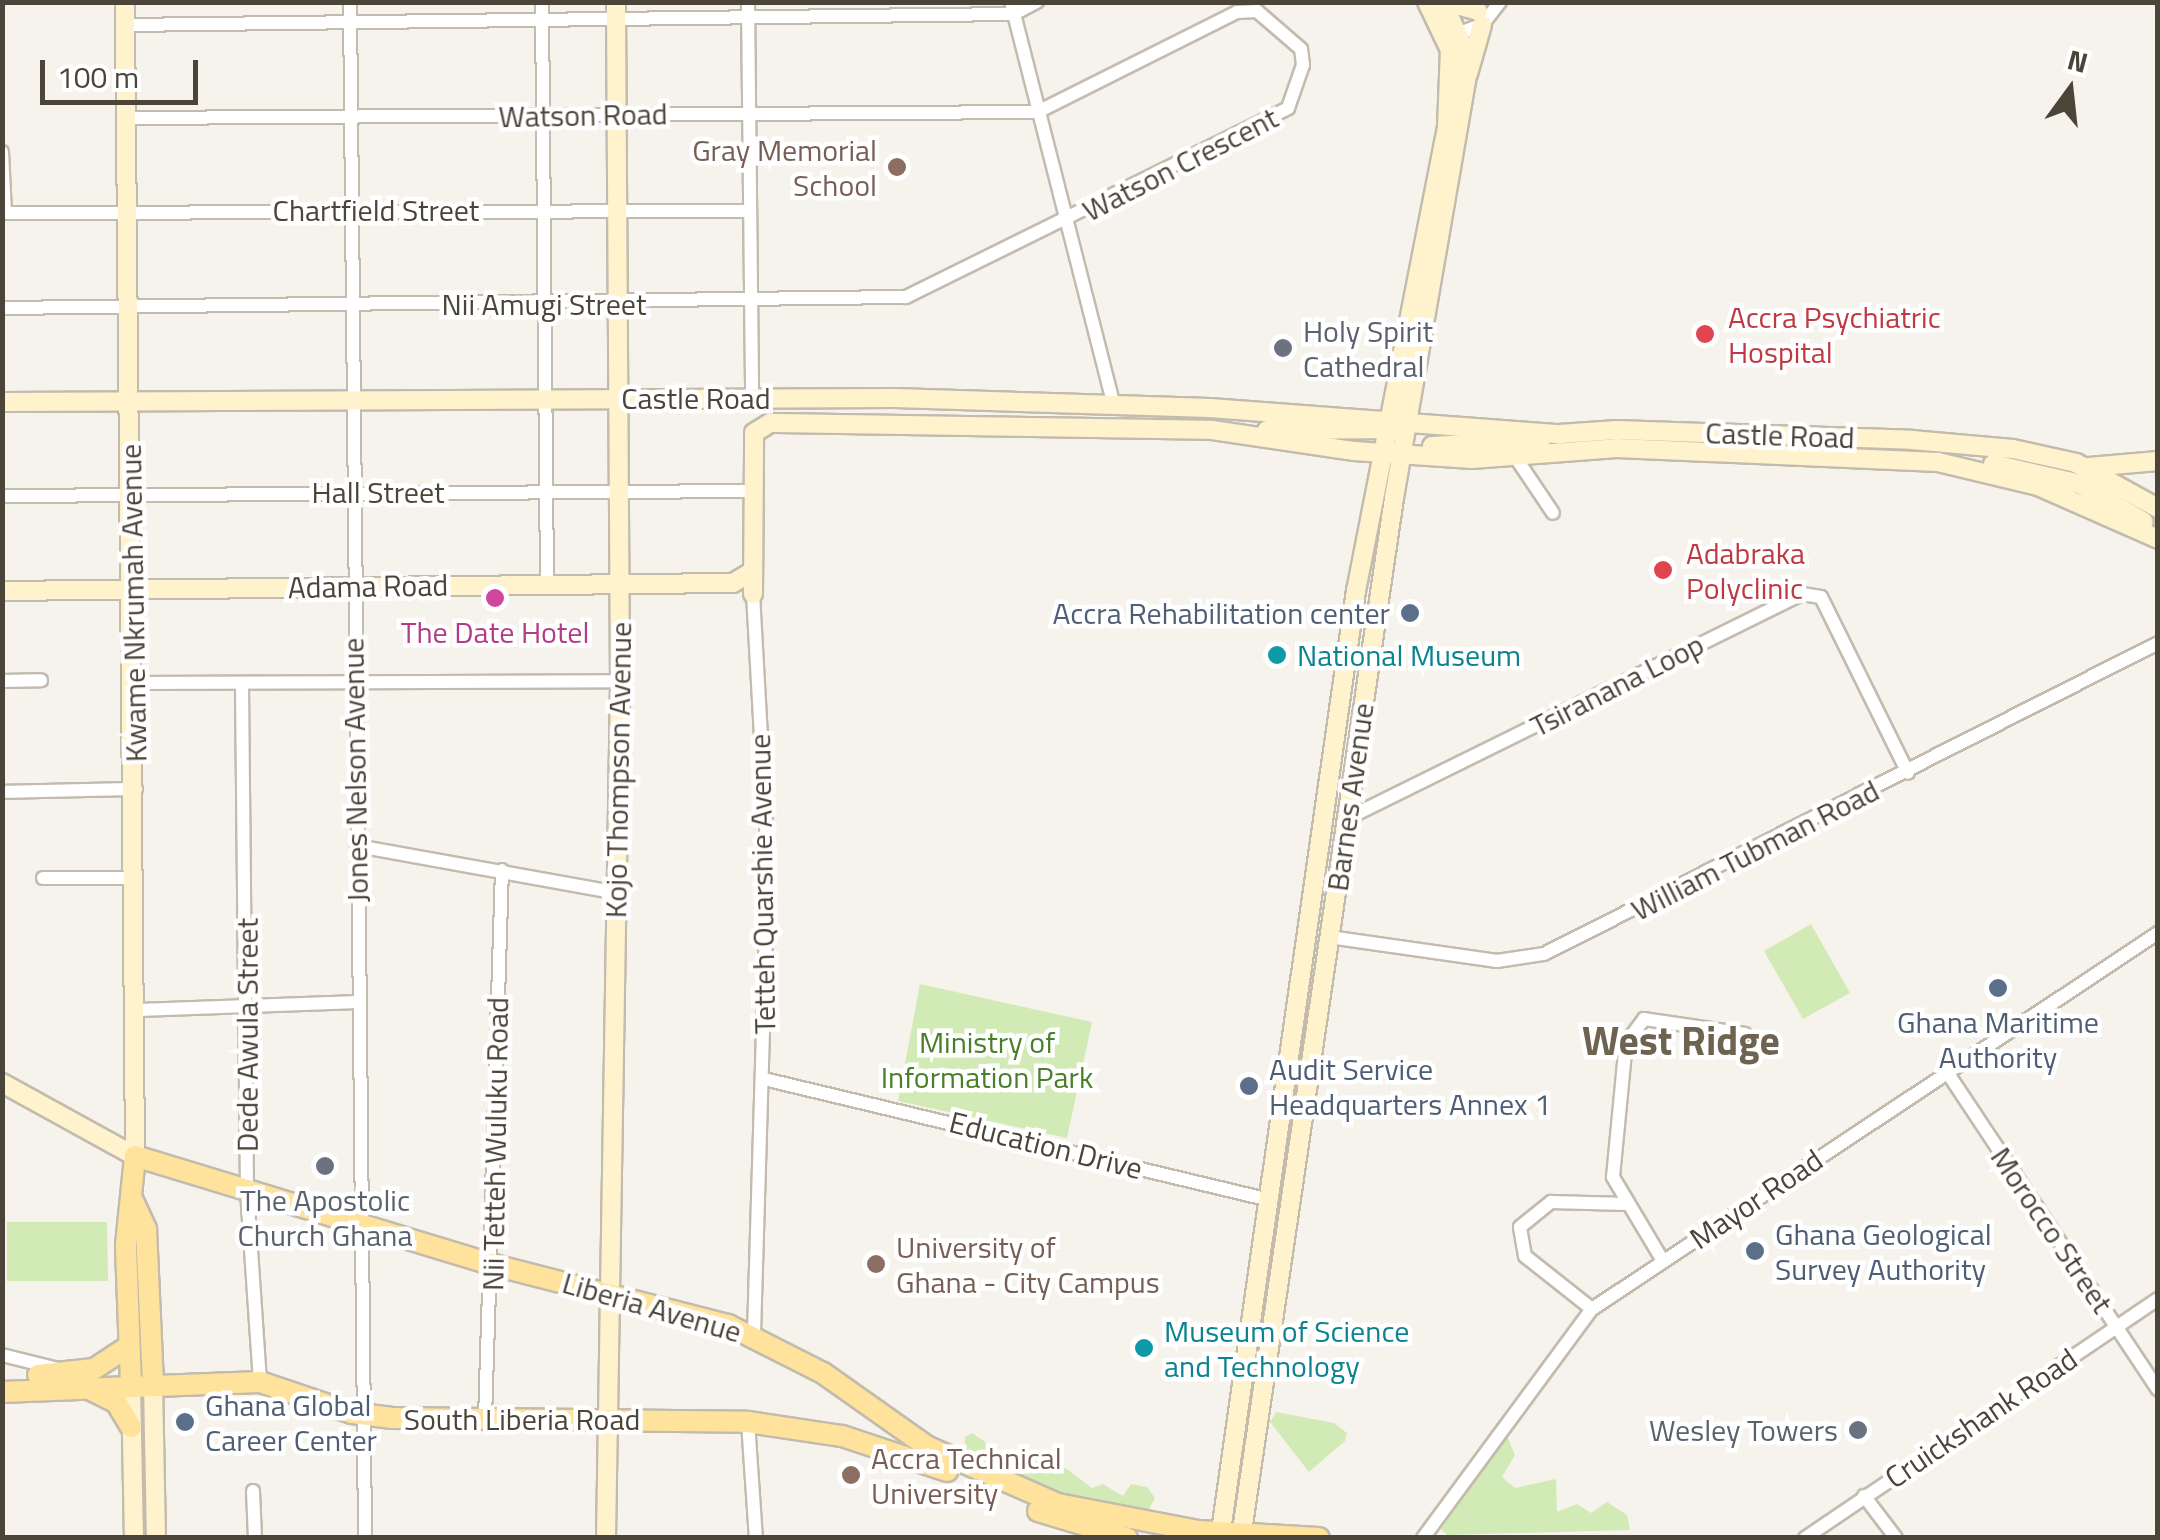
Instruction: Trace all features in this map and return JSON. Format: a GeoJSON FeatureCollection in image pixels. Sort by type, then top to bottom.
{"type":"FeatureCollection","features":[{"type":"Feature","properties":{"kind":"main road","name":"Kwame Nkrumah Avenue"},"geometry":{"type":"LineString","coordinates":[[125,2],[132,308],[128,494],[138,1010],[134,1203],[126,1245],[134,1538]]}},
{"type":"Feature","properties":{"kind":"main road"},"geometry":{"type":"LineString","coordinates":[[1428,2],[1450,31]]}},
{"type":"Feature","properties":{"kind":"main road"},"geometry":{"type":"LineString","coordinates":[[1445,2],[1484,13],[1466,79]]}},
{"type":"Feature","properties":{"kind":"main road","name":"Barnes Avenue"},"geometry":{"type":"LineString","coordinates":[[1407,382],[1447,128],[1452,76],[1445,2]]}},
{"type":"Feature","properties":{"kind":"main road","name":"Kojo Thompson Avenue"},"geometry":{"type":"LineString","coordinates":[[606,1538],[620,680],[616,11]]}},
{"type":"Feature","properties":{"kind":"main road","name":"Barnes Avenue"},"geometry":{"type":"LineString","coordinates":[[1230,1536],[1329,937],[1394,498],[1396,438],[1466,79],[1450,31]]}},
{"type":"Feature","properties":{"kind":"main road"},"geometry":{"type":"LineString","coordinates":[[1366,418],[1384,407],[1407,382],[1428,408],[1470,426]]}},
{"type":"Feature","properties":{"kind":"main road"},"geometry":{"type":"LineString","coordinates":[[894,426],[895,398]]}},
{"type":"Feature","properties":{"kind":"main road","name":"Castle Road"},"geometry":{"type":"LineString","coordinates":[[2,402],[895,398],[1366,418],[1396,438],[1448,458],[1516,458],[1617,448],[1938,462],[2038,486],[2158,539]]}},
{"type":"Feature","properties":{"kind":"main road","name":"Castle Road"},"geometry":{"type":"LineString","coordinates":[[754,433],[770,422],[1212,430],[1354,451],[1396,438],[1470,426],[1559,434],[1617,430],[1944,441],[2013,448],[2088,467],[2149,503]]}},
{"type":"Feature","properties":{"kind":"main road"},"geometry":{"type":"LineString","coordinates":[[1212,430],[1491,446],[1559,434]]}},
{"type":"Feature","properties":{"kind":"main road","name":"Tetteh Quarshie Avenue"},"geometry":{"type":"LineString","coordinates":[[753,594],[754,433]]}},
{"type":"Feature","properties":{"kind":"main road","name":"Barnes Avenue"},"geometry":{"type":"LineString","coordinates":[[1230,1536],[1270,1200],[1350,626],[1376,488],[1396,438]]}},
{"type":"Feature","properties":{"kind":"main road"},"geometry":{"type":"LineString","coordinates":[[1354,451],[1376,488]]}},
{"type":"Feature","properties":{"kind":"main road"},"geometry":{"type":"LineString","coordinates":[[1394,498],[1413,469],[1448,458]]}},
{"type":"Feature","properties":{"kind":"main road"},"geometry":{"type":"LineString","coordinates":[[1938,462],[2014,466],[2066,478],[2151,527]]}},
{"type":"Feature","properties":{"kind":"main road"},"geometry":{"type":"LineString","coordinates":[[2088,467],[2158,462],[2149,503],[2151,527]]}},
{"type":"Feature","properties":{"kind":"main road"},"geometry":{"type":"LineString","coordinates":[[733,583],[753,571]]}},
{"type":"Feature","properties":{"kind":"main road","name":"Adama Road"},"geometry":{"type":"LineString","coordinates":[[2,591],[733,583],[753,594]]}},
{"type":"Feature","properties":{"kind":"main road"},"geometry":{"type":"LineString","coordinates":[[2,1083],[135,1156]]}},
{"type":"Feature","properties":{"kind":"main road","name":"Liberia Avenue"},"geometry":{"type":"LineString","coordinates":[[135,1156],[494,1265],[609,1290],[754,1336],[823,1373],[900,1441],[1031,1508],[1127,1538]]}},
{"type":"Feature","properties":{"kind":"main road","name":"Kwame Nkrumah Avenue"},"geometry":{"type":"LineString","coordinates":[[134,1203],[146,1229],[156,1538]]}},
{"type":"Feature","properties":{"kind":"main road"},"geometry":{"type":"LineString","coordinates":[[2,1392],[75,1379],[128,1346]]}},
{"type":"Feature","properties":{"kind":"main road"},"geometry":{"type":"LineString","coordinates":[[2,1378],[75,1379],[116,1402],[131,1426]]}},
{"type":"Feature","properties":{"kind":"main road","name":"South Liberia Road"},"geometry":{"type":"LineString","coordinates":[[75,1379],[130,1384],[260,1382],[361,1415],[748,1422],[900,1441]]}},
{"type":"Feature","properties":{"kind":"main road","name":"Liberia Avenue"},"geometry":{"type":"LineString","coordinates":[[900,1441],[1058,1504],[1230,1536],[1319,1538]]}},
{"type":"Feature","properties":{"kind":"street","name":"Jones Nelson Avenue"},"geometry":{"type":"LineString","coordinates":[[350,2],[352,686],[364,1226],[361,1415],[365,1538]]}},
{"type":"Feature","properties":{"kind":"street"},"geometry":{"type":"LineString","coordinates":[[542,2],[547,584]]}},
{"type":"Feature","properties":{"kind":"street"},"geometry":{"type":"LineString","coordinates":[[125,25],[542,20],[616,11],[1012,8],[1037,2]]}},
{"type":"Feature","properties":{"kind":"street"},"geometry":{"type":"LineString","coordinates":[[1450,31],[1500,2]]}},
{"type":"Feature","properties":{"kind":"street"},"geometry":{"type":"LineString","coordinates":[[1012,8],[1114,407]]}},
{"type":"Feature","properties":{"kind":"street"},"geometry":{"type":"LineString","coordinates":[[748,10],[752,397]]}},
{"type":"Feature","properties":{"kind":"street","name":"Watson Crescent"},"geometry":{"type":"LineString","coordinates":[[1038,112],[1237,12],[1257,11],[1301,49],[1298,89],[1288,108],[1068,222]]}},
{"type":"Feature","properties":{"kind":"street","name":"Watson Road"},"geometry":{"type":"LineString","coordinates":[[128,118],[1038,112]]}},
{"type":"Feature","properties":{"kind":"street"},"geometry":{"type":"LineString","coordinates":[[2,152],[4,213]]}},
{"type":"Feature","properties":{"kind":"street","name":"Chartfield Street"},"geometry":{"type":"LineString","coordinates":[[4,213],[351,209],[749,211]]}},
{"type":"Feature","properties":{"kind":"street","name":"Nii Amugi Street"},"geometry":{"type":"LineString","coordinates":[[2,308],[616,305],[920,294],[1068,222]]}},
{"type":"Feature","properties":{"kind":"street"},"geometry":{"type":"LineString","coordinates":[[1516,458],[1553,513]]}},
{"type":"Feature","properties":{"kind":"street","name":"Hall Street"},"geometry":{"type":"LineString","coordinates":[[2,496],[754,490]]}},
{"type":"Feature","properties":{"kind":"street","name":"Tetteh Quarshie Avenue"},"geometry":{"type":"LineString","coordinates":[[753,594],[768,862],[754,1336]]}},
{"type":"Feature","properties":{"kind":"street","name":"Tsiranana Loop"},"geometry":{"type":"LineString","coordinates":[[1346,819],[1802,594],[1821,597],[1908,773]]}},
{"type":"Feature","properties":{"kind":"street","name":"William Tubman Road"},"geometry":{"type":"LineString","coordinates":[[1329,937],[1526,960],[1908,773],[2158,643]]}},
{"type":"Feature","properties":{"kind":"street"},"geometry":{"type":"LineString","coordinates":[[2,682],[41,680]]}},
{"type":"Feature","properties":{"kind":"street"},"geometry":{"type":"LineString","coordinates":[[132,683],[242,687],[620,680]]}},
{"type":"Feature","properties":{"kind":"street","name":"Dede Awula Street"},"geometry":{"type":"LineString","coordinates":[[242,687],[247,1191],[260,1382]]}},
{"type":"Feature","properties":{"kind":"street"},"geometry":{"type":"LineString","coordinates":[[2,792],[136,788]]}},
{"type":"Feature","properties":{"kind":"street"},"geometry":{"type":"LineString","coordinates":[[357,846],[618,893]]}},
{"type":"Feature","properties":{"kind":"street","name":"Nii Tetteh Wuluku Road"},"geometry":{"type":"LineString","coordinates":[[485,1418],[494,1265],[502,870]]}},
{"type":"Feature","properties":{"kind":"street"},"geometry":{"type":"LineString","coordinates":[[43,878],[135,878]]}},
{"type":"Feature","properties":{"kind":"street","name":"Mayor Road"},"geometry":{"type":"LineString","coordinates":[[1423,1538],[1592,1309],[2158,933]]}},
{"type":"Feature","properties":{"kind":"street"},"geometry":{"type":"LineString","coordinates":[[138,1010],[359,1002]]}},
{"type":"Feature","properties":{"kind":"street"},"geometry":{"type":"LineString","coordinates":[[1663,1261],[1626,1204],[1613,1167],[1624,1053],[1634,1025],[1649,1018],[1745,1034]]}},
{"type":"Feature","properties":{"kind":"street","name":"Morocco Street"},"geometry":{"type":"LineString","coordinates":[[1946,1072],[2158,1389]]}},
{"type":"Feature","properties":{"kind":"street","name":"Education Drive"},"geometry":{"type":"LineString","coordinates":[[764,1079],[1270,1200]]}},
{"type":"Feature","properties":{"kind":"street"},"geometry":{"type":"LineString","coordinates":[[1592,1309],[1526,1256],[1520,1227],[1551,1202],[1626,1204]]}},
{"type":"Feature","properties":{"kind":"street","name":"Cruickshank Road"},"geometry":{"type":"LineString","coordinates":[[1805,1538],[2158,1299]]}},
{"type":"Feature","properties":{"kind":"street"},"geometry":{"type":"LineString","coordinates":[[2,1356],[75,1379]]}},
{"type":"Feature","properties":{"kind":"street"},"geometry":{"type":"LineString","coordinates":[[748,1422],[756,1538]]}},
{"type":"Feature","properties":{"kind":"street"},"geometry":{"type":"LineString","coordinates":[[253,1491],[255,1538]]}},
{"type":"Feature","properties":{"kind":"street"},"geometry":{"type":"LineString","coordinates":[[1864,1496],[1896,1538]]}},
{"type":"Feature","properties":{"kind":"green space"},"geometry":{"type":"Polygon","coordinates":[[[1811,924],[1850,993],[1803,1019],[1764,951],[1811,924]]]}},
{"type":"Feature","properties":{"kind":"green space","name":"Ministry of Information Park"},"geometry":{"type":"Polygon","coordinates":[[[920,984],[1092,1022],[1067,1138],[898,1101],[920,984]]]}},
{"type":"Feature","properties":{"kind":"green space"},"geometry":{"type":"Polygon","coordinates":[[[7,1222],[107,1222],[108,1281],[7,1281],[7,1222]]]}},
{"type":"Feature","properties":{"kind":"green space"},"geometry":{"type":"Polygon","coordinates":[[[1276,1412],[1334,1423],[1347,1433],[1345,1441],[1309,1472],[1270,1422],[1276,1412]]]}},
{"type":"Feature","properties":{"kind":"green space"},"geometry":{"type":"Polygon","coordinates":[[[972,1433],[1000,1452],[1015,1450],[1067,1469],[1092,1488],[1103,1484],[1123,1496],[1131,1484],[1147,1487],[1155,1498],[1149,1509],[1061,1493],[964,1452],[965,1437],[972,1433]]]}},
{"type":"Feature","properties":{"kind":"green space"},"geometry":{"type":"Polygon","coordinates":[[[1507,1436],[1515,1455],[1502,1477],[1515,1488],[1556,1479],[1557,1512],[1577,1504],[1591,1513],[1607,1502],[1627,1515],[1630,1530],[1447,1535],[1441,1529],[1507,1436]]]}},
{"type":"Feature","properties":{"kind":"place","name":"Gray Memorial School"},"geometry":{"type":"Point","coordinates":[897,167]}},
{"type":"Feature","properties":{"kind":"place","name":"Accra Psychiatric Hospital"},"geometry":{"type":"Point","coordinates":[1705,334]}},
{"type":"Feature","properties":{"kind":"place","name":"Holy Spirit Cathedral"},"geometry":{"type":"Point","coordinates":[1283,348]}},
{"type":"Feature","properties":{"kind":"place","name":"Adabraka Polyclinic"},"geometry":{"type":"Point","coordinates":[1663,570]}},
{"type":"Feature","properties":{"kind":"place","name":"The Date Hotel"},"geometry":{"type":"Point","coordinates":[495,598]}},
{"type":"Feature","properties":{"kind":"place","name":"Accra Rehabilitation center"},"geometry":{"type":"Point","coordinates":[1410,613]}},
{"type":"Feature","properties":{"kind":"place","name":"National Museum"},"geometry":{"type":"Point","coordinates":[1277,655]}},
{"type":"Feature","properties":{"kind":"place","name":"Ghana Maritime Authority"},"geometry":{"type":"Point","coordinates":[1998,988]}},
{"type":"Feature","properties":{"kind":"place","name":"Audit Service Headquarters Annex 1"},"geometry":{"type":"Point","coordinates":[1249,1086]}},
{"type":"Feature","properties":{"kind":"place","name":"The Apostolic Church Ghana"},"geometry":{"type":"Point","coordinates":[325,1166]}},
{"type":"Feature","properties":{"kind":"place","name":"Ghana Geological Survey Authority"},"geometry":{"type":"Point","coordinates":[1755,1251]}},
{"type":"Feature","properties":{"kind":"place","name":"University of Ghana - City Campus"},"geometry":{"type":"Point","coordinates":[876,1264]}},
{"type":"Feature","properties":{"kind":"place","name":"Museum of Science and Technology"},"geometry":{"type":"Point","coordinates":[1144,1348]}},
{"type":"Feature","properties":{"kind":"place","name":"Ghana Global Career Center"},"geometry":{"type":"Point","coordinates":[185,1422]}},
{"type":"Feature","properties":{"kind":"place","name":"Wesley Towers"},"geometry":{"type":"Point","coordinates":[1858,1430]}},
{"type":"Feature","properties":{"kind":"place","name":"Accra Technical University"},"geometry":{"type":"Point","coordinates":[851,1475]}},
{"type":"Feature","properties":{"kind":"district","name":"West Ridge"},"geometry":{"type":"Point","coordinates":[1681,1041]}}]}
